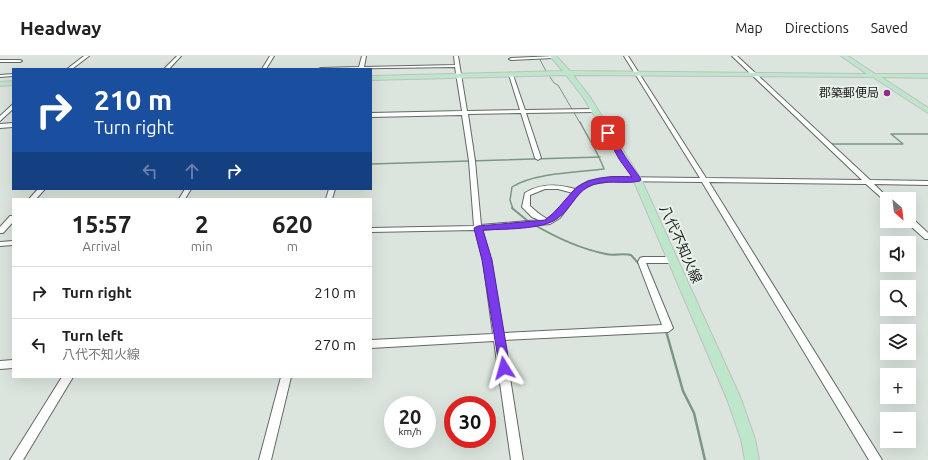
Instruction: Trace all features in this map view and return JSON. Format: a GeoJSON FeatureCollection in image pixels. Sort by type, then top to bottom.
{"type":"FeatureCollection","features":[{"type":"Feature","properties":{"kind":"main road","name":"八代不知火線"},"geometry":{"type":"LineString","coordinates":[[553,56],[569,72],[594,110],[622,159],[637,179],[734,399],[748,439],[752,460]]}},
{"type":"Feature","properties":{"kind":"main road"},"geometry":{"type":"LineString","coordinates":[[844,56],[928,111]]}},
{"type":"Feature","properties":{"kind":"main road"},"geometry":{"type":"LineString","coordinates":[[459,74],[510,75],[569,72]]}},
{"type":"Feature","properties":{"kind":"main road"},"geometry":{"type":"LineString","coordinates":[[372,76],[569,72],[928,75]]}},
{"type":"Feature","properties":{"kind":"main road"},"geometry":{"type":"LineString","coordinates":[[0,85],[12,85]]}},
{"type":"Feature","properties":{"kind":"street"},"geometry":{"type":"LineString","coordinates":[[70,68],[87,56]]}},
{"type":"Feature","properties":{"kind":"street"},"geometry":{"type":"LineString","coordinates":[[167,68],[179,56]]}},
{"type":"Feature","properties":{"kind":"street"},"geometry":{"type":"LineString","coordinates":[[265,68],[272,56]]}},
{"type":"Feature","properties":{"kind":"street"},"geometry":{"type":"LineString","coordinates":[[364,56],[361,68],[457,66]]}},
{"type":"Feature","properties":{"kind":"street"},"geometry":{"type":"LineString","coordinates":[[456,56],[472,161],[478,228],[487,260],[518,460]]}},
{"type":"Feature","properties":{"kind":"street"},"geometry":{"type":"LineString","coordinates":[[511,59],[553,56]]}},
{"type":"Feature","properties":{"kind":"street"},"geometry":{"type":"LineString","coordinates":[[626,56],[705,180],[876,460]]}},
{"type":"Feature","properties":{"kind":"street"},"geometry":{"type":"LineString","coordinates":[[734,56],[880,193]]}},
{"type":"Feature","properties":{"kind":"street"},"geometry":{"type":"LineString","coordinates":[[0,61],[20,61]]}},
{"type":"Feature","properties":{"kind":"street"},"geometry":{"type":"LineString","coordinates":[[0,76],[12,75]]}},
{"type":"Feature","properties":{"kind":"street"},"geometry":{"type":"LineString","coordinates":[[510,75],[538,158]]}},
{"type":"Feature","properties":{"kind":"street"},"geometry":{"type":"LineString","coordinates":[[0,119],[12,107]]}},
{"type":"Feature","properties":{"kind":"street"},"geometry":{"type":"LineString","coordinates":[[372,115],[594,110]]}},
{"type":"Feature","properties":{"kind":"street"},"geometry":{"type":"LineString","coordinates":[[0,126],[12,125]]}},
{"type":"Feature","properties":{"kind":"street"},"geometry":{"type":"LineString","coordinates":[[372,230],[478,228],[542,223],[557,216],[577,192],[586,184],[600,180],[637,179],[928,183]]}},
{"type":"Feature","properties":{"kind":"street"},"geometry":{"type":"LineString","coordinates":[[542,223],[526,207],[527,194],[532,190],[542,187],[562,188],[577,192]]}},
{"type":"Feature","properties":{"kind":"street"},"geometry":{"type":"LineString","coordinates":[[33,198],[41,190]]}},
{"type":"Feature","properties":{"kind":"street"},"geometry":{"type":"LineString","coordinates":[[0,230],[12,219]]}},
{"type":"Feature","properties":{"kind":"street"},"geometry":{"type":"LineString","coordinates":[[916,227],[928,238]]}},
{"type":"Feature","properties":{"kind":"street"},"geometry":{"type":"LineString","coordinates":[[0,244],[12,243]]}},
{"type":"Feature","properties":{"kind":"street"},"geometry":{"type":"LineString","coordinates":[[372,344],[668,328],[642,262],[643,260],[672,260]]}},
{"type":"Feature","properties":{"kind":"street"},"geometry":{"type":"LineString","coordinates":[[0,365],[12,364]]}},
{"type":"Feature","properties":{"kind":"street"},"geometry":{"type":"LineString","coordinates":[[16,460],[67,378]]}},
{"type":"Feature","properties":{"kind":"street"},"geometry":{"type":"LineString","coordinates":[[264,460],[286,378]]}},
{"type":"Feature","properties":{"kind":"waterway"},"geometry":{"type":"LineString","coordinates":[[539,58],[546,71]]}},
{"type":"Feature","properties":{"kind":"waterway"},"geometry":{"type":"LineString","coordinates":[[550,77],[554,83],[558,85],[580,123]]}},
{"type":"Feature","properties":{"kind":"waterway"},"geometry":{"type":"LineString","coordinates":[[580,122],[599,157]]}},
{"type":"Feature","properties":{"kind":"waterway"},"geometry":{"type":"LineString","coordinates":[[832,144],[903,144],[891,134],[928,134]]}},
{"type":"Feature","properties":{"kind":"waterway"},"geometry":{"type":"LineString","coordinates":[[372,164],[599,157]]}},
{"type":"Feature","properties":{"kind":"waterway"},"geometry":{"type":"LineString","coordinates":[[513,209],[510,200],[512,187],[521,182],[543,176],[604,169],[599,157]]}},
{"type":"Feature","properties":{"kind":"waterway"},"geometry":{"type":"LineString","coordinates":[[513,209],[529,222]]}},
{"type":"Feature","properties":{"kind":"waterway"},"geometry":{"type":"LineString","coordinates":[[533,224],[559,238],[587,249],[609,255],[631,255],[639,264]]}},
{"type":"Feature","properties":{"kind":"waterway"},"geometry":{"type":"LineString","coordinates":[[666,331],[683,391],[694,413],[705,460]]}},
{"type":"Feature","properties":{"kind":"place","name":"郡築郵便局"},"geometry":{"type":"Point","coordinates":[887,93]}},
{"type":"Feature","properties":{"kind":"route"},"geometry":{"type":"LineString","coordinates":[[504,368],[487,260],[478,228],[547,222],[557,216],[580,188],[586,184],[600,180],[637,179],[622,159],[608,133]]}}]}
